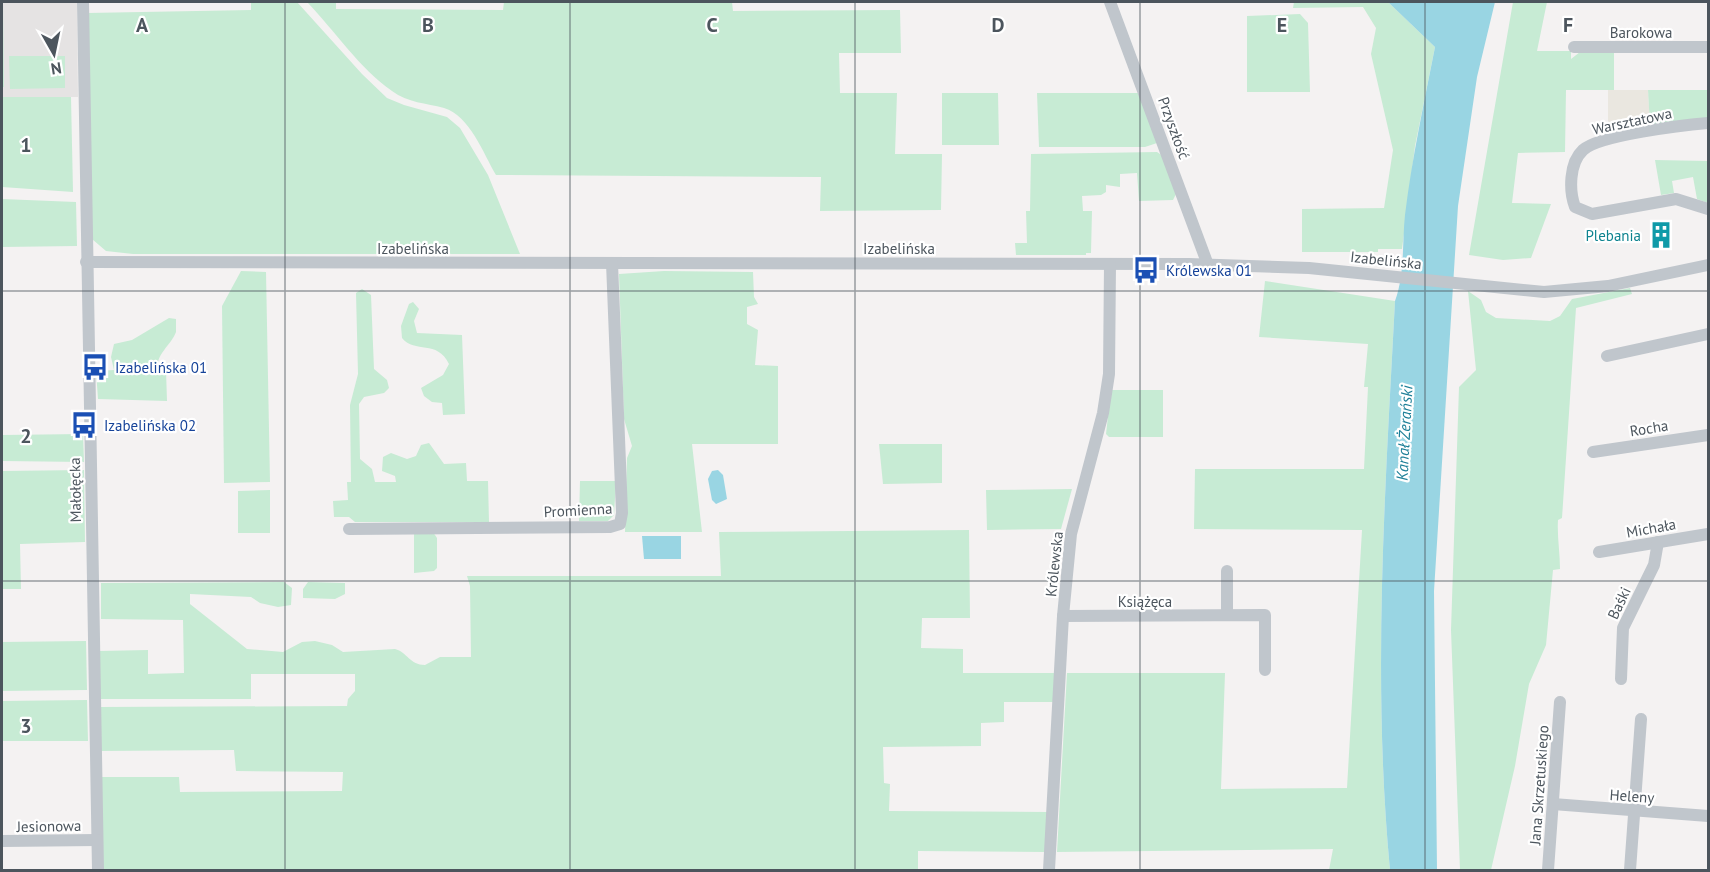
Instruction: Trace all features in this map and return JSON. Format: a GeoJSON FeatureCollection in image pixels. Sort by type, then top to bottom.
{"type":"FeatureCollection","features":[{"type":"Feature","properties":{"kind":"street","name":"Małołęcka"},"geometry":{"type":"LineString","coordinates":[[83,2],[98,870]]}},
{"type":"Feature","properties":{"kind":"street","name":"Przyszłość"},"geometry":{"type":"LineString","coordinates":[[1110,2],[1208,265]]}},
{"type":"Feature","properties":{"kind":"street","name":"Barokowa"},"geometry":{"type":"LineString","coordinates":[[1574,47],[1708,47]]}},
{"type":"Feature","properties":{"kind":"street","name":"Warsztatowa"},"geometry":{"type":"LineString","coordinates":[[1708,123],[1616,138],[1587,147],[1581,152],[1573,166],[1571,193],[1575,207],[1592,214],[1676,199],[1708,209]]}},
{"type":"Feature","properties":{"kind":"street","name":"Izabelińska"},"geometry":{"type":"LineString","coordinates":[[86,262],[1208,265],[1309,268],[1544,292],[1608,286],[1708,265]]}},
{"type":"Feature","properties":{"kind":"street","name":"Promienna"},"geometry":{"type":"LineString","coordinates":[[349,529],[610,527],[620,524],[622,513],[612,263]]}},
{"type":"Feature","properties":{"kind":"street","name":"Królewska"},"geometry":{"type":"LineString","coordinates":[[1049,870],[1063,616],[1072,528],[1095,452],[1109,374],[1110,264]]}},
{"type":"Feature","properties":{"kind":"street"},"geometry":{"type":"LineString","coordinates":[[1607,356],[1708,334]]}},
{"type":"Feature","properties":{"kind":"street","name":"Rocha"},"geometry":{"type":"LineString","coordinates":[[1593,452],[1708,435]]}},
{"type":"Feature","properties":{"kind":"street","name":"Michała"},"geometry":{"type":"LineString","coordinates":[[1599,552],[1708,534]]}},
{"type":"Feature","properties":{"kind":"street","name":"Baśki"},"geometry":{"type":"LineString","coordinates":[[1621,679],[1623,628],[1654,565],[1658,542]]}},
{"type":"Feature","properties":{"kind":"street"},"geometry":{"type":"LineString","coordinates":[[1227,572],[1227,615]]}},
{"type":"Feature","properties":{"kind":"street","name":"Książęca"},"geometry":{"type":"LineString","coordinates":[[1063,616],[1265,615],[1265,670]]}},
{"type":"Feature","properties":{"kind":"street","name":"Jana Skrzetuskiego"},"geometry":{"type":"LineString","coordinates":[[1548,870],[1560,702]]}},
{"type":"Feature","properties":{"kind":"street"},"geometry":{"type":"LineString","coordinates":[[1630,870],[1641,719]]}},
{"type":"Feature","properties":{"kind":"street","name":"Heleny"},"geometry":{"type":"LineString","coordinates":[[1552,804],[1708,816]]}},
{"type":"Feature","properties":{"kind":"street","name":"Jesionowa"},"geometry":{"type":"LineString","coordinates":[[2,841],[97,840]]}},
{"type":"Feature","properties":{"kind":"shaded area"},"geometry":{"type":"Polygon","coordinates":[[[2,2],[77,2],[78,97],[2,97],[2,2]]]}},
{"type":"Feature","properties":{"kind":"shaded area"},"geometry":{"type":"Polygon","coordinates":[[[1608,90],[1648,90],[1650,126],[1608,133],[1608,90]]]}},
{"type":"Feature","properties":{"kind":"green space"},"geometry":{"type":"Polygon","coordinates":[[[251,2],[297,2],[362,74],[387,98],[447,117],[460,128],[488,175],[520,254],[133,254],[106,251],[92,239],[87,13],[251,10],[251,2]]]}},
{"type":"Feature","properties":{"kind":"green space"},"geometry":{"type":"Polygon","coordinates":[[[307,2],[336,2],[336,9],[503,10],[504,2],[732,2],[733,11],[900,10],[901,53],[839,53],[840,93],[897,93],[895,154],[942,154],[941,210],[820,211],[821,177],[496,175],[475,136],[461,119],[444,108],[398,95],[380,82],[307,2]]]}},
{"type":"Feature","properties":{"kind":"green space"},"geometry":{"type":"Polygon","coordinates":[[[1294,2],[1388,2],[1435,47],[1415,146],[1402,249],[1378,249],[1378,252],[1302,252],[1302,209],[1384,208],[1393,150],[1371,54],[1376,28],[1363,7],[1293,8],[1294,2]]]}},
{"type":"Feature","properties":{"kind":"green space"},"geometry":{"type":"Polygon","coordinates":[[[1513,2],[1547,2],[1537,51],[1571,51],[1571,59],[1580,52],[1614,52],[1614,90],[1566,90],[1565,152],[1518,153],[1512,203],[1551,204],[1531,258],[1503,260],[1469,255],[1513,2]]]}},
{"type":"Feature","properties":{"kind":"green space"},"geometry":{"type":"Polygon","coordinates":[[[3,4],[4,87],[2,87],[3,4]]]}},
{"type":"Feature","properties":{"kind":"green space"},"geometry":{"type":"Polygon","coordinates":[[[1300,14],[1308,23],[1310,92],[1247,92],[1247,16],[1300,14]]]}},
{"type":"Feature","properties":{"kind":"green space"},"geometry":{"type":"Polygon","coordinates":[[[9,56],[65,56],[65,88],[10,89],[9,56]]]}},
{"type":"Feature","properties":{"kind":"green space"},"geometry":{"type":"Polygon","coordinates":[[[1648,90],[1708,90],[1708,118],[1650,126],[1648,90]]]}},
{"type":"Feature","properties":{"kind":"green space"},"geometry":{"type":"Polygon","coordinates":[[[942,93],[998,93],[999,145],[942,145],[942,93]]]}},
{"type":"Feature","properties":{"kind":"green space"},"geometry":{"type":"Polygon","coordinates":[[[1037,93],[1139,93],[1157,143],[1145,147],[1039,147],[1037,93]]]}},
{"type":"Feature","properties":{"kind":"green space"},"geometry":{"type":"Polygon","coordinates":[[[2,97],[71,97],[73,192],[2,187],[2,97]]]}},
{"type":"Feature","properties":{"kind":"green space"},"geometry":{"type":"Polygon","coordinates":[[[1157,152],[1163,156],[1177,192],[1173,200],[1139,201],[1137,173],[1120,174],[1120,187],[1106,185],[1106,192],[1101,195],[1082,196],[1083,211],[1092,211],[1091,253],[1086,253],[1086,255],[1016,255],[1015,243],[1027,243],[1026,211],[1030,211],[1031,154],[1157,152]]]}},
{"type":"Feature","properties":{"kind":"green space"},"geometry":{"type":"Polygon","coordinates":[[[1655,160],[1708,161],[1708,203],[1697,199],[1693,177],[1672,181],[1674,193],[1661,195],[1655,160]]]}},
{"type":"Feature","properties":{"kind":"green space"},"geometry":{"type":"Polygon","coordinates":[[[2,199],[76,202],[77,246],[2,247],[2,199]]]}},
{"type":"Feature","properties":{"kind":"green space"},"geometry":{"type":"Polygon","coordinates":[[[241,271],[266,272],[270,482],[224,483],[222,306],[241,271]]]}},
{"type":"Feature","properties":{"kind":"green space"},"geometry":{"type":"Polygon","coordinates":[[[664,271],[753,272],[754,297],[758,304],[747,307],[747,324],[758,330],[755,365],[778,366],[778,444],[692,444],[702,532],[625,532],[627,458],[632,446],[624,419],[619,274],[664,271]]]}},
{"type":"Feature","properties":{"kind":"green space"},"geometry":{"type":"Polygon","coordinates":[[[1265,281],[1395,301],[1384,515],[1381,657],[1385,799],[1390,870],[1329,870],[1333,849],[1057,852],[1067,673],[1225,673],[1221,789],[1347,788],[1362,530],[1194,529],[1195,469],[1364,469],[1368,387],[1364,387],[1368,344],[1259,337],[1265,281]]]}},
{"type":"Feature","properties":{"kind":"green space"},"geometry":{"type":"Polygon","coordinates":[[[1630,288],[1632,294],[1576,308],[1562,518],[1558,520],[1560,569],[1553,570],[1546,645],[1529,684],[1515,766],[1491,870],[1460,870],[1451,630],[1459,387],[1476,370],[1468,291],[1481,300],[1486,312],[1496,318],[1550,321],[1560,316],[1572,299],[1630,288]]]}},
{"type":"Feature","properties":{"kind":"green space"},"geometry":{"type":"Polygon","coordinates":[[[362,289],[371,295],[374,369],[387,380],[389,388],[384,393],[364,397],[359,404],[360,459],[372,469],[375,482],[396,482],[395,476],[382,471],[383,457],[391,453],[407,459],[416,456],[421,445],[429,443],[444,464],[466,463],[467,481],[488,481],[489,522],[355,522],[349,517],[334,517],[333,501],[348,500],[347,482],[351,482],[350,405],[358,374],[356,293],[362,289]]]}},
{"type":"Feature","properties":{"kind":"green space"},"geometry":{"type":"Polygon","coordinates":[[[413,302],[419,309],[414,321],[417,333],[462,335],[465,414],[443,415],[442,403],[432,402],[424,396],[421,388],[443,375],[449,364],[438,352],[407,343],[402,338],[401,326],[409,304],[413,302]]]}},
{"type":"Feature","properties":{"kind":"green space"},"geometry":{"type":"Polygon","coordinates":[[[169,318],[176,319],[176,332],[161,354],[157,370],[166,370],[167,401],[98,399],[96,371],[114,370],[111,357],[114,344],[132,340],[169,318]]]}},
{"type":"Feature","properties":{"kind":"green space"},"geometry":{"type":"Polygon","coordinates":[[[1111,390],[1163,390],[1163,437],[1109,437],[1106,434],[1111,390]]]}},
{"type":"Feature","properties":{"kind":"green space"},"geometry":{"type":"Polygon","coordinates":[[[83,434],[84,462],[2,461],[2,435],[83,434]]]}},
{"type":"Feature","properties":{"kind":"green space"},"geometry":{"type":"Polygon","coordinates":[[[879,444],[942,444],[942,483],[883,484],[879,444]]]}},
{"type":"Feature","properties":{"kind":"green space"},"geometry":{"type":"Polygon","coordinates":[[[84,470],[85,542],[20,544],[21,589],[2,589],[2,471],[84,470]]]}},
{"type":"Feature","properties":{"kind":"green space"},"geometry":{"type":"Polygon","coordinates":[[[580,481],[616,481],[614,515],[608,521],[579,521],[580,481]]]}},
{"type":"Feature","properties":{"kind":"green space"},"geometry":{"type":"Polygon","coordinates":[[[1072,489],[1061,529],[987,530],[986,490],[1072,489]]]}},
{"type":"Feature","properties":{"kind":"green space"},"geometry":{"type":"Polygon","coordinates":[[[270,490],[270,533],[238,533],[238,491],[270,490]]]}},
{"type":"Feature","properties":{"kind":"green space"},"geometry":{"type":"Polygon","coordinates":[[[969,530],[970,618],[922,618],[921,648],[963,649],[963,673],[1054,673],[1054,702],[1004,702],[1004,722],[981,723],[981,746],[883,747],[884,783],[890,784],[889,811],[1048,812],[1045,852],[918,851],[918,870],[102,870],[100,777],[179,777],[180,792],[342,791],[343,772],[236,771],[234,750],[100,751],[99,707],[347,706],[348,699],[355,691],[355,674],[251,674],[251,699],[99,699],[99,651],[148,650],[148,674],[184,673],[183,620],[101,619],[101,583],[284,582],[292,588],[291,605],[278,607],[260,603],[251,597],[190,594],[190,604],[247,649],[283,652],[302,642],[315,641],[332,645],[343,652],[395,649],[412,661],[425,665],[440,657],[471,657],[470,586],[467,576],[721,576],[719,532],[969,530]]]}},
{"type":"Feature","properties":{"kind":"green space"},"geometry":{"type":"Polygon","coordinates":[[[414,532],[433,532],[437,538],[437,568],[434,571],[414,573],[414,532]]]}},
{"type":"Feature","properties":{"kind":"green space"},"geometry":{"type":"Polygon","coordinates":[[[308,582],[345,583],[345,594],[335,599],[303,598],[303,589],[308,582]]]}},
{"type":"Feature","properties":{"kind":"green space"},"geometry":{"type":"Polygon","coordinates":[[[86,641],[87,690],[2,691],[2,642],[86,641]]]}},
{"type":"Feature","properties":{"kind":"green space"},"geometry":{"type":"Polygon","coordinates":[[[87,700],[88,741],[2,741],[2,701],[87,700]]]}},
{"type":"Feature","properties":{"kind":"water","name":"Kanał Żerański"},"geometry":{"type":"Polygon","coordinates":[[[1388,2],[1495,2],[1477,77],[1458,206],[1434,591],[1437,870],[1390,870],[1385,799],[1381,657],[1382,586],[1395,301],[1402,269],[1405,215],[1411,173],[1435,47],[1388,2]]]}},
{"type":"Feature","properties":{"kind":"water"},"geometry":{"type":"Polygon","coordinates":[[[718,470],[723,475],[727,499],[716,504],[712,500],[708,479],[712,471],[718,470]]]}},
{"type":"Feature","properties":{"kind":"water"},"geometry":{"type":"Polygon","coordinates":[[[642,536],[681,536],[681,559],[644,559],[642,536]]]}},
{"type":"Feature","properties":{"kind":"place","name":"Plebania"},"geometry":{"type":"Point","coordinates":[1661,235]}},
{"type":"Feature","properties":{"kind":"place","name":"Królewska 01"},"geometry":{"type":"Point","coordinates":[1146,270]}},
{"type":"Feature","properties":{"kind":"place","name":"Izabelińska 01"},"geometry":{"type":"Point","coordinates":[95,367]}},
{"type":"Feature","properties":{"kind":"place","name":"Izabelińska 02"},"geometry":{"type":"Point","coordinates":[84,425]}}]}
